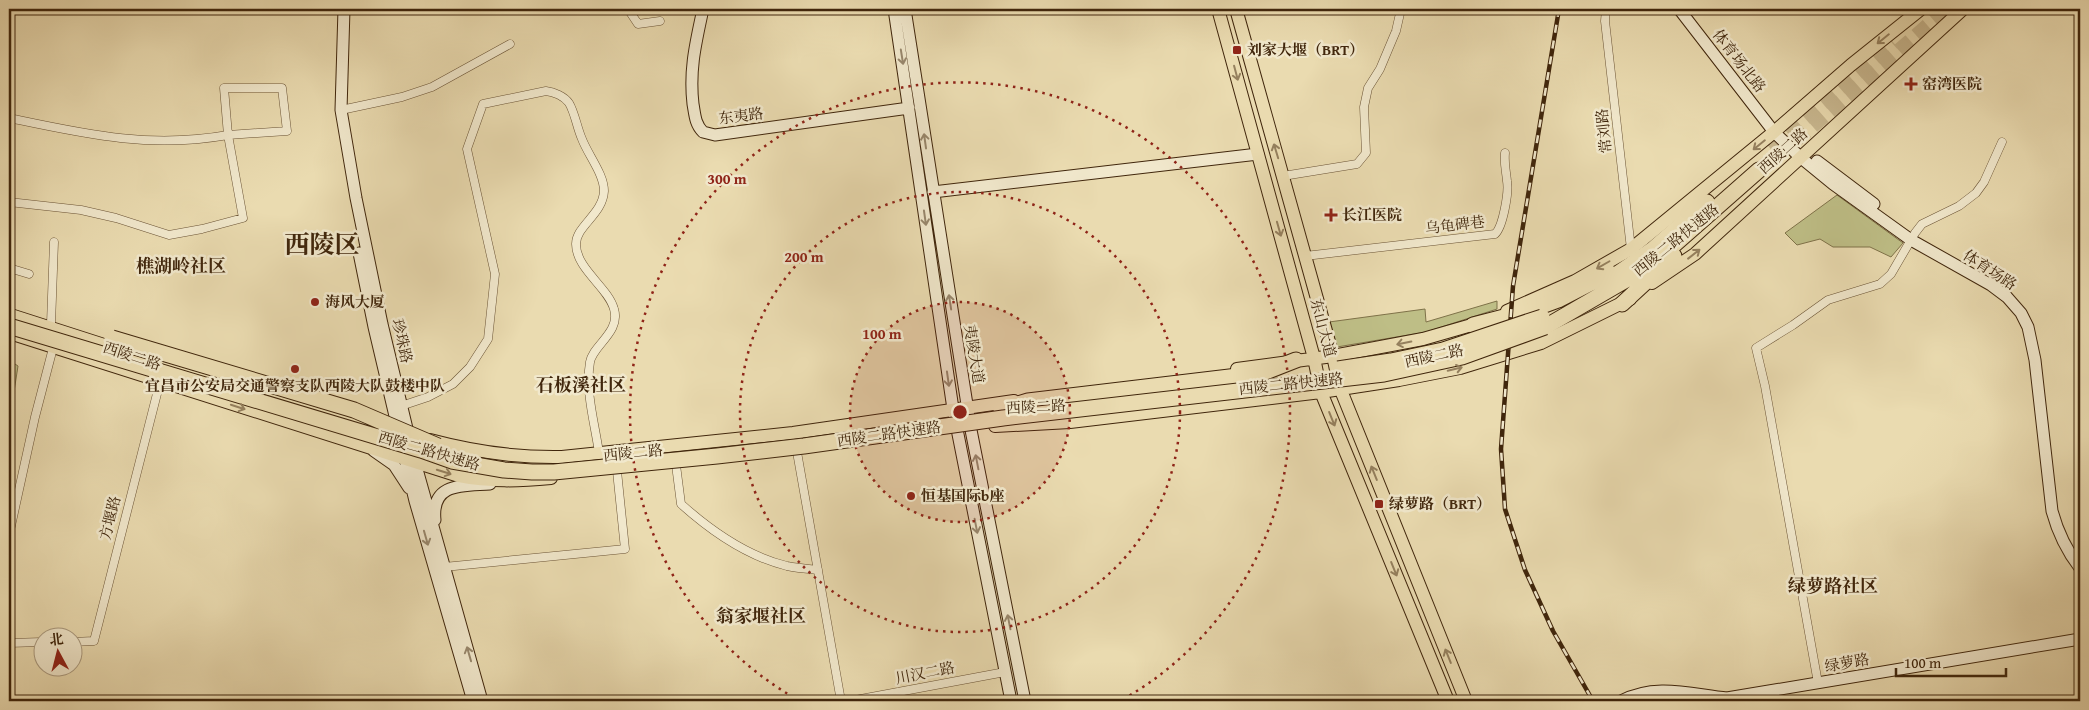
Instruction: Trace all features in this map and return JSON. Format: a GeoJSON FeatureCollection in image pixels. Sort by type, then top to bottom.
{"type":"FeatureCollection","features":[{"type":"Feature","properties":{"kind":"highway"},"geometry":{"type":"LineString","coordinates":[[1622,304],[1759,169]]}},
{"type":"Feature","properties":{"kind":"highway","name":"西陵二路快速路"},"geometry":{"type":"LineString","coordinates":[[9,316],[258,396],[438,446],[505,462],[530,465],[571,463],[756,442],[1001,409],[1311,373],[1391,361],[1443,350],[1544,322],[1653,249],[1759,169]]}},
{"type":"Feature","properties":{"kind":"highway","name":"西陵二路快速路"},"geometry":{"type":"LineString","coordinates":[[9,326],[412,447],[452,461],[504,470],[554,472],[727,455],[1003,418],[1318,387],[1462,357],[1544,322],[1633,276],[1653,262],[1759,169]]}},
{"type":"Feature","properties":{"kind":"highway"},"geometry":{"type":"LineString","coordinates":[[1472,325],[1531,310],[1558,300],[1653,249]]}},
{"type":"Feature","properties":{"kind":"highway"},"geometry":{"type":"LineString","coordinates":[[30,317],[51,323],[70,325],[354,410],[438,446]]}},
{"type":"Feature","properties":{"kind":"highway"},"geometry":{"type":"LineString","coordinates":[[1001,409],[1028,401],[1263,373],[1296,360]]}},
{"type":"Feature","properties":{"kind":"highway"},"geometry":{"type":"LineString","coordinates":[[1003,425],[1318,387]]}},
{"type":"Feature","properties":{"kind":"main road","name":"珍珠路"},"geometry":{"type":"LineString","coordinates":[[336,9],[334,111],[372,318],[410,461],[439,549],[482,701]]}},
{"type":"Feature","properties":{"kind":"main road","name":"珍珠路"},"geometry":{"type":"LineString","coordinates":[[344,9],[342,110],[356,198],[402,406],[403,432]]}},
{"type":"Feature","properties":{"kind":"main road","name":"东夷路"},"geometry":{"type":"LineString","coordinates":[[704,9],[691,76],[696,122],[703,132],[715,135],[909,108]]}},
{"type":"Feature","properties":{"kind":"main road","name":"夷陵大道"},"geometry":{"type":"LineString","coordinates":[[894,9],[953,410],[1011,701]]}},
{"type":"Feature","properties":{"kind":"main road","name":"夷陵大道"},"geometry":{"type":"LineString","coordinates":[[905,9],[967,407],[1025,701]]}},
{"type":"Feature","properties":{"kind":"main road","name":"东山大道"},"geometry":{"type":"LineString","coordinates":[[1218,9],[1314,358],[1318,387],[1448,701]]}},
{"type":"Feature","properties":{"kind":"main road","name":"东山大道"},"geometry":{"type":"LineString","coordinates":[[1236,9],[1284,176],[1340,388],[1466,701]]}},
{"type":"Feature","properties":{"kind":"main road","name":"体育场北路"},"geometry":{"type":"LineString","coordinates":[[1679,9],[1777,130]]}},
{"type":"Feature","properties":{"kind":"main road","name":"体育场北路"},"geometry":{"type":"LineString","coordinates":[[1688,9],[1777,130]]}},
{"type":"Feature","properties":{"kind":"main road","name":"西陵二路"},"geometry":{"type":"LineString","coordinates":[[51,323],[403,432],[461,448],[524,458],[562,457],[793,433],[1333,356],[1423,339],[1472,325],[1575,281],[1631,249],[1777,130],[1852,64],[1921,9]]}},
{"type":"Feature","properties":{"kind":"main road","name":"西陵二路"},"geometry":{"type":"LineString","coordinates":[[9,333],[373,450],[459,476],[482,480],[515,481],[797,452],[1003,425],[1070,422],[1318,387],[1340,388],[1399,380],[1460,368],[1541,343],[1622,304],[1695,254],[1963,9]]}},
{"type":"Feature","properties":{"kind":"main road","name":"体育场路"},"geometry":{"type":"LineString","coordinates":[[1777,130],[1833,184],[1992,285],[2007,297],[2021,313],[2028,327],[2035,360],[2052,511],[2067,551],[2080,568]]}},
{"type":"Feature","properties":{"kind":"main road"},"geometry":{"type":"LineString","coordinates":[[933,192],[1258,154]]}},
{"type":"Feature","properties":{"kind":"main road","name":"体育场路"},"geometry":{"type":"LineString","coordinates":[[1913,236],[2002,283],[2025,306],[2039,344],[2055,500],[2063,528],[2080,558]]}},
{"type":"Feature","properties":{"kind":"main road"},"geometry":{"type":"LineString","coordinates":[[9,310],[30,317]]}},
{"type":"Feature","properties":{"kind":"main road"},"geometry":{"type":"LineString","coordinates":[[373,450],[394,465],[404,479],[415,501]]}},
{"type":"Feature","properties":{"kind":"main road","name":"珍珠路"},"geometry":{"type":"LineString","coordinates":[[410,461],[415,501],[473,701]]}},
{"type":"Feature","properties":{"kind":"main road"},"geometry":{"type":"LineString","coordinates":[[439,549],[434,514],[436,500],[444,490],[459,486],[515,481]]}},
{"type":"Feature","properties":{"kind":"main road","name":"绿萝路"},"geometry":{"type":"LineString","coordinates":[[1621,701],[1648,691],[1687,697],[1727,698],[2080,639]]}},
{"type":"Feature","properties":{"kind":"street"},"geometry":{"type":"LineString","coordinates":[[628,9],[638,24],[660,21]]}},
{"type":"Feature","properties":{"kind":"street"},"geometry":{"type":"LineString","coordinates":[[1284,176],[1357,164],[1366,153],[1364,107],[1368,88],[1380,69],[1396,32],[1401,9]]}},
{"type":"Feature","properties":{"kind":"street","name":"常刘路"},"geometry":{"type":"LineString","coordinates":[[1606,9],[1606,29],[1631,249]]}},
{"type":"Feature","properties":{"kind":"street"},"geometry":{"type":"LineString","coordinates":[[342,110],[402,98],[432,87],[510,44]]}},
{"type":"Feature","properties":{"kind":"street"},"geometry":{"type":"LineString","coordinates":[[9,118],[102,137],[134,140],[199,140],[228,135],[287,131],[282,88],[224,88],[228,135],[243,218],[202,229],[169,235],[116,218],[81,210],[9,202]]}},
{"type":"Feature","properties":{"kind":"street"},"geometry":{"type":"LineString","coordinates":[[402,406],[428,397],[453,384],[470,367],[488,339],[494,274],[467,149],[482,104],[546,91],[555,92],[568,102],[582,139],[602,178],[604,192],[596,213],[582,229],[576,243],[581,261],[614,308],[615,322],[606,340],[590,360],[589,386],[599,453]]}},
{"type":"Feature","properties":{"kind":"street"},"geometry":{"type":"LineString","coordinates":[[1818,683],[1765,386],[1756,348],[1794,325],[1828,300],[1880,284],[1891,274],[1922,224],[1959,206],[1976,193],[1984,182],[2002,142]]}},
{"type":"Feature","properties":{"kind":"street","name":"乌龟碑巷"},"geometry":{"type":"LineString","coordinates":[[1305,256],[1495,234],[1502,223],[1508,188],[1504,168],[1505,153]]}},
{"type":"Feature","properties":{"kind":"street"},"geometry":{"type":"LineString","coordinates":[[51,323],[54,242]]}},
{"type":"Feature","properties":{"kind":"street"},"geometry":{"type":"LineString","coordinates":[[9,268],[29,274]]}},
{"type":"Feature","properties":{"kind":"street"},"geometry":{"type":"LineString","coordinates":[[9,535],[35,417],[53,348]]}},
{"type":"Feature","properties":{"kind":"street","name":"方堰路"},"geometry":{"type":"LineString","coordinates":[[82,642],[94,641],[160,382]]}},
{"type":"Feature","properties":{"kind":"street"},"geometry":{"type":"LineString","coordinates":[[797,452],[840,701]]}},
{"type":"Feature","properties":{"kind":"street"},"geometry":{"type":"LineString","coordinates":[[676,465],[681,504],[701,522],[737,547],[787,566],[818,570]]}},
{"type":"Feature","properties":{"kind":"street"},"geometry":{"type":"LineString","coordinates":[[444,567],[625,549],[617,471]]}},
{"type":"Feature","properties":{"kind":"street"},"geometry":{"type":"LineString","coordinates":[[9,643],[32,642]]}},
{"type":"Feature","properties":{"kind":"street","name":"川汉二路"},"geometry":{"type":"LineString","coordinates":[[850,701],[1005,672]]}},
{"type":"Feature","properties":{"kind":"green space"},"geometry":{"type":"Polygon","coordinates":[[[1837,195],[1903,243],[1891,257],[1870,247],[1833,247],[1820,239],[1797,245],[1785,233],[1837,195]]]}},
{"type":"Feature","properties":{"kind":"green space"},"geometry":{"type":"Polygon","coordinates":[[[1497,301],[1497,309],[1426,332],[1337,347],[1329,322],[1425,309],[1426,322],[1497,301]]]}},
{"type":"Feature","properties":{"kind":"green space"},"geometry":{"type":"Polygon","coordinates":[[[9,360],[18,366],[9,424],[9,360]]]}},
{"type":"Feature","properties":{"kind":"tunnel"},"geometry":{"type":"LineString","coordinates":[[1759,170],[1947,9]]}},
{"type":"Feature","properties":{"kind":"tunnel"},"geometry":{"type":"LineString","coordinates":[[1770,148],[1893,42]]}},
{"type":"Feature","properties":{"kind":"railway"},"geometry":{"type":"LineString","coordinates":[[1559,9],[1513,286],[1501,449],[1505,509],[1525,570],[1553,631],[1593,701]]}},
{"type":"Feature","properties":{"kind":"place","name":"刘家大堰（BRT）"},"geometry":{"type":"Point","coordinates":[1237,50]}},
{"type":"Feature","properties":{"kind":"place","name":"窑湾医院"},"geometry":{"type":"Point","coordinates":[1911,84]}},
{"type":"Feature","properties":{"kind":"place","name":"长江医院"},"geometry":{"type":"Point","coordinates":[1331,215]}},
{"type":"Feature","properties":{"kind":"place","name":"海风大厦"},"geometry":{"type":"Point","coordinates":[315,302]}},
{"type":"Feature","properties":{"kind":"place","name":"宜昌市公安局交通警察支队西陵大队鼓楼中队"},"geometry":{"type":"Point","coordinates":[295,369]}},
{"type":"Feature","properties":{"kind":"place","name":"恒基国际b座"},"geometry":{"type":"Point","coordinates":[911,496]}},
{"type":"Feature","properties":{"kind":"place","name":"绿萝路（BRT）"},"geometry":{"type":"Point","coordinates":[1379,504]}},
{"type":"Feature","properties":{"kind":"district","name":"西陵区"},"geometry":{"type":"Point","coordinates":[322,244]}},
{"type":"Feature","properties":{"kind":"district","name":"樵湖岭社区"},"geometry":{"type":"Point","coordinates":[181,266]}},
{"type":"Feature","properties":{"kind":"district","name":"石板溪社区"},"geometry":{"type":"Point","coordinates":[581,385]}},
{"type":"Feature","properties":{"kind":"district","name":"绿萝路社区"},"geometry":{"type":"Point","coordinates":[1833,586]}},
{"type":"Feature","properties":{"kind":"district","name":"翁家堰社区"},"geometry":{"type":"Point","coordinates":[761,616]}}]}
